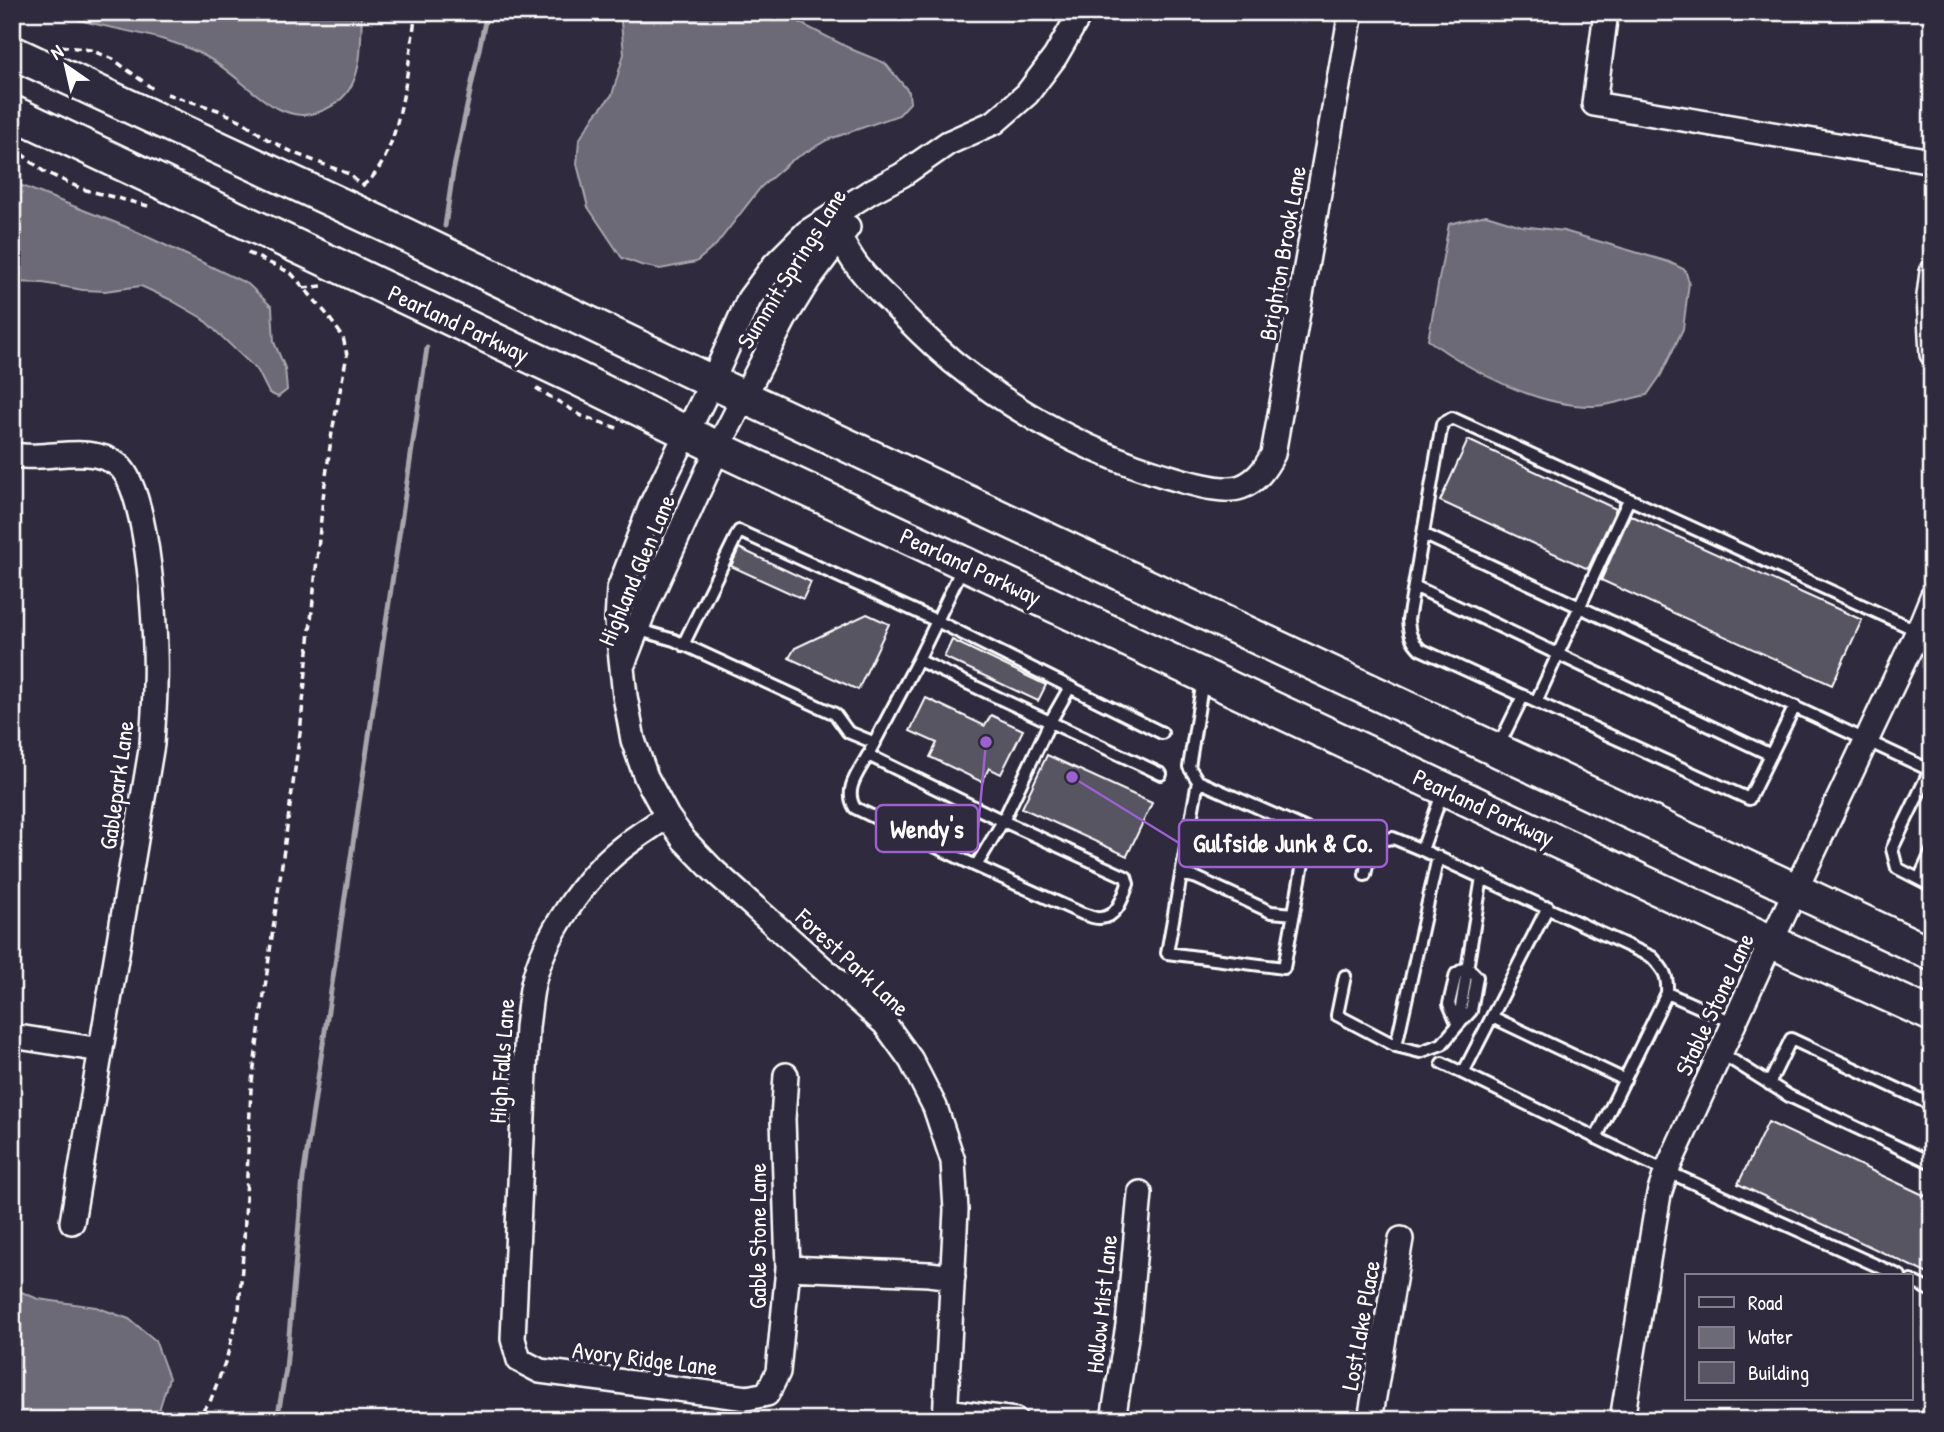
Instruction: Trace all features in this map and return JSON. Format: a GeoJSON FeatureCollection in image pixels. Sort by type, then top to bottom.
{"type":"FeatureCollection","features":[{"type":"Feature","properties":{"kind":"main road"},"geometry":{"type":"LineString","coordinates":[[12,52],[1932,954]]}},
{"type":"Feature","properties":{"kind":"main road","name":"Pearland Parkway"},"geometry":{"type":"LineString","coordinates":[[12,112],[580,380],[686,433],[1932,1015]]}},
{"type":"Feature","properties":{"kind":"street","name":"Summit Springs Lane"},"geometry":{"type":"LineString","coordinates":[[712,382],[749,299],[774,265],[807,232],[902,175],[948,143],[1003,115],[1027,94],[1055,57],[1081,12]]}},
{"type":"Feature","properties":{"kind":"street","name":"Brighton Brook Lane"},"geometry":{"type":"LineString","coordinates":[[841,238],[853,261],[913,325],[954,362],[1030,417],[1108,456],[1155,473],[1209,488],[1240,488],[1263,472],[1273,454],[1351,12]]}},
{"type":"Feature","properties":{"kind":"street"},"geometry":{"type":"LineString","coordinates":[[1606,12],[1594,104],[1932,162]]}},
{"type":"Feature","properties":{"kind":"street","name":"Summit Springs Lane"},"geometry":{"type":"LineString","coordinates":[[719,448],[785,318],[870,192]]}},
{"type":"Feature","properties":{"kind":"street"},"geometry":{"type":"LineString","coordinates":[[827,220],[841,238]]}},
{"type":"Feature","properties":{"kind":"street"},"geometry":{"type":"LineString","coordinates":[[1932,272],[1928,296],[1932,354]]}},
{"type":"Feature","properties":{"kind":"street","name":"Highland Glen Lane"},"geometry":{"type":"LineString","coordinates":[[623,665],[617,621],[619,589],[652,503],[712,382]]}},
{"type":"Feature","properties":{"kind":"street","name":"Highland Glen Lane"},"geometry":{"type":"LineString","coordinates":[[623,665],[636,629],[719,448]]}},
{"type":"Feature","properties":{"kind":"street","name":"Gablepark Lane"},"geometry":{"type":"LineString","coordinates":[[12,455],[36,457],[84,454],[105,458],[119,466],[128,478],[137,503],[153,605],[155,682],[152,744],[72,1222]]}},
{"type":"Feature","properties":{"kind":"street","name":"Stable Stone Lane"},"geometry":{"type":"LineString","coordinates":[[1622,1420],[1659,1194],[1667,1170],[1932,597]]}},
{"type":"Feature","properties":{"kind":"street","name":"Forest Park Lane"},"geometry":{"type":"LineString","coordinates":[[623,665],[625,696],[633,740],[646,777],[667,816],[684,840],[713,870],[885,1024],[911,1060],[935,1107],[953,1161],[957,1210],[946,1415]]}},
{"type":"Feature","properties":{"kind":"street","name":"High Falls Lane"},"geometry":{"type":"LineString","coordinates":[[519,1360],[513,1339],[527,1027],[533,984],[543,954],[561,920],[585,885],[621,849],[667,816]]}},
{"type":"Feature","properties":{"kind":"street"},"geometry":{"type":"LineString","coordinates":[[12,1036],[101,1050]]}},
{"type":"Feature","properties":{"kind":"street","name":"Gable Stone Lane"},"geometry":{"type":"LineString","coordinates":[[767,1394],[778,1372],[788,1268],[783,1119],[786,1075]]}},
{"type":"Feature","properties":{"kind":"street","name":"Hollow Mist Lane"},"geometry":{"type":"LineString","coordinates":[[1113,1420],[1128,1325],[1140,1192]]}},
{"type":"Feature","properties":{"kind":"street","name":"Lost Lake Place"},"geometry":{"type":"LineString","coordinates":[[1370,1420],[1401,1239]]}},
{"type":"Feature","properties":{"kind":"street"},"geometry":{"type":"LineString","coordinates":[[788,1268],[953,1277]]}},
{"type":"Feature","properties":{"kind":"street","name":"Avory Ridge Lane"},"geometry":{"type":"LineString","coordinates":[[519,1360],[540,1371],[554,1373],[747,1398],[767,1394]]}},
{"type":"Feature","properties":{"kind":"street"},"geometry":{"type":"LineString","coordinates":[[946,1415],[1014,1420]]}},
{"type":"Feature","properties":{"kind":"lane"},"geometry":{"type":"LineString","coordinates":[[1795,706],[1749,799],[1420,649],[1409,633],[1408,620],[1441,424],[1452,418],[1918,631]]}},
{"type":"Feature","properties":{"kind":"lane"},"geometry":{"type":"LineString","coordinates":[[1536,702],[1629,499]]}},
{"type":"Feature","properties":{"kind":"lane"},"geometry":{"type":"LineString","coordinates":[[683,645],[739,531],[937,621],[1162,733]]}},
{"type":"Feature","properties":{"kind":"lane"},"geometry":{"type":"LineString","coordinates":[[1423,534],[1931,771],[1892,849],[1896,868],[1932,886]]}},
{"type":"Feature","properties":{"kind":"lane"},"geometry":{"type":"LineString","coordinates":[[868,755],[1126,877],[1128,884],[1121,903],[1114,913],[1101,919],[1083,914],[855,808],[851,802],[849,790],[918,660],[964,563]]}},
{"type":"Feature","properties":{"kind":"lane"},"geometry":{"type":"LineString","coordinates":[[1413,586],[1771,755]]}},
{"type":"Feature","properties":{"kind":"lane"},"geometry":{"type":"LineString","coordinates":[[636,629],[674,640],[835,714],[848,732],[874,743]]}},
{"type":"Feature","properties":{"kind":"lane"},"geometry":{"type":"LineString","coordinates":[[918,660],[1161,774]]}},
{"type":"Feature","properties":{"kind":"lane"},"geometry":{"type":"LineString","coordinates":[[1198,781],[1167,953],[1284,968],[1309,830],[1198,781],[1189,767],[1204,676]]}},
{"type":"Feature","properties":{"kind":"lane"},"geometry":{"type":"LineString","coordinates":[[976,866],[1003,821],[1070,687]]}},
{"type":"Feature","properties":{"kind":"lane"},"geometry":{"type":"LineString","coordinates":[[1497,750],[1522,696]]}},
{"type":"Feature","properties":{"kind":"lane"},"geometry":{"type":"LineString","coordinates":[[1422,850],[1444,788]]}},
{"type":"Feature","properties":{"kind":"lane"},"geometry":{"type":"LineString","coordinates":[[1365,876],[1372,841],[1393,838],[1652,957],[1664,970],[1668,982],[1667,993],[1597,1138]]}},
{"type":"Feature","properties":{"kind":"lane"},"geometry":{"type":"LineString","coordinates":[[1919,879],[1932,851]]}},
{"type":"Feature","properties":{"kind":"lane"},"geometry":{"type":"LineString","coordinates":[[1395,1046],[1438,857]]}},
{"type":"Feature","properties":{"kind":"lane"},"geometry":{"type":"LineString","coordinates":[[1181,874],[1197,878],[1271,912],[1294,914]]}},
{"type":"Feature","properties":{"kind":"lane"},"geometry":{"type":"LineString","coordinates":[[1345,976],[1337,1015],[1395,1046],[1420,1052],[1441,1044],[1458,1025],[1482,877]]}},
{"type":"Feature","properties":{"kind":"lane"},"geometry":{"type":"LineString","coordinates":[[1463,1073],[1548,907]]}},
{"type":"Feature","properties":{"kind":"lane"},"geometry":{"type":"LineString","coordinates":[[1667,993],[1735,1023]]}},
{"type":"Feature","properties":{"kind":"lane"},"geometry":{"type":"LineString","coordinates":[[1492,1017],[1625,1080]]}},
{"type":"Feature","properties":{"kind":"lane"},"geometry":{"type":"LineString","coordinates":[[1769,1084],[1791,1039],[1932,1105]]}},
{"type":"Feature","properties":{"kind":"lane"},"geometry":{"type":"LineString","coordinates":[[1721,1053],[1789,1096],[1932,1163]]}},
{"type":"Feature","properties":{"kind":"lane"},"geometry":{"type":"LineString","coordinates":[[1442,1063],[1597,1138],[1896,1274]]}},
{"type":"Feature","properties":{"kind":"lane"},"geometry":{"type":"LineString","coordinates":[[1912,1281],[1932,1291]]}},
{"type":"Feature","properties":{"kind":"path"},"geometry":{"type":"LineString","coordinates":[[362,186],[374,176],[399,120],[416,12]]}},
{"type":"Feature","properties":{"kind":"path"},"geometry":{"type":"LineString","coordinates":[[12,146],[43,171],[82,189],[157,209]]}},
{"type":"Feature","properties":{"kind":"path"},"geometry":{"type":"LineString","coordinates":[[195,1420],[209,1402],[227,1357],[239,1310],[251,1089],[300,733],[331,432],[346,355],[343,337],[290,273],[234,246]]}},
{"type":"Feature","properties":{"kind":"water"},"geometry":{"type":"Polygon","coordinates":[[[70,12],[362,12],[360,57],[352,84],[334,105],[307,115],[295,114],[273,106],[221,66],[188,48],[79,20],[70,12]]]}},
{"type":"Feature","properties":{"kind":"water"},"geometry":{"type":"Polygon","coordinates":[[[620,12],[785,12],[802,24],[885,63],[909,92],[910,103],[899,115],[827,140],[791,161],[761,187],[716,245],[696,262],[660,269],[641,265],[622,258],[588,207],[577,164],[579,140],[612,95],[624,54],[620,12]]]}},
{"type":"Feature","properties":{"kind":"water"},"geometry":{"type":"Polygon","coordinates":[[[12,182],[124,226],[248,284],[272,307],[274,342],[285,368],[287,390],[278,397],[269,393],[258,371],[202,318],[141,286],[105,291],[12,282],[12,182]]]}},
{"type":"Feature","properties":{"kind":"water"},"geometry":{"type":"Polygon","coordinates":[[[1486,215],[1522,226],[1564,231],[1669,262],[1685,270],[1689,282],[1683,329],[1661,375],[1647,395],[1600,406],[1550,401],[1485,375],[1428,340],[1449,224],[1486,215]]]}},
{"type":"Feature","properties":{"kind":"water"},"geometry":{"type":"Polygon","coordinates":[[[12,1288],[38,1299],[96,1307],[129,1319],[155,1340],[169,1378],[156,1420],[12,1420],[12,1288]]]}},
{"type":"Feature","properties":{"kind":"building"},"geometry":{"type":"Polygon","coordinates":[[[1468,440],[1616,509],[1588,569],[1440,501],[1468,440]]]}},
{"type":"Feature","properties":{"kind":"building"},"geometry":{"type":"Polygon","coordinates":[[[1630,515],[1862,620],[1832,685],[1601,580],[1630,515]]]}},
{"type":"Feature","properties":{"kind":"building"},"geometry":{"type":"Polygon","coordinates":[[[739,548],[811,582],[803,599],[731,566],[739,548]]]}},
{"type":"Feature","properties":{"kind":"building"},"geometry":{"type":"Polygon","coordinates":[[[867,614],[889,624],[858,690],[789,658],[795,648],[867,614]]]}},
{"type":"Feature","properties":{"kind":"building"},"geometry":{"type":"Polygon","coordinates":[[[952,640],[1046,685],[1038,701],[944,657],[952,640]]]}},
{"type":"Feature","properties":{"kind":"building"},"geometry":{"type":"Polygon","coordinates":[[[926,698],[985,726],[991,715],[1023,730],[1001,774],[989,768],[982,782],[930,757],[937,743],[910,731],[926,698]]]}},
{"type":"Feature","properties":{"kind":"building"},"geometry":{"type":"Polygon","coordinates":[[[1047,755],[1152,803],[1127,856],[1022,808],[1047,755]]]}},
{"type":"Feature","properties":{"kind":"building"},"geometry":{"type":"Polygon","coordinates":[[[1768,1122],[1932,1199],[1932,1276],[1738,1184],[1768,1122]]]}},
{"type":"Feature","properties":{"kind":"waterway"},"geometry":{"type":"LineString","coordinates":[[445,226],[453,172],[487,12]]}},
{"type":"Feature","properties":{"kind":"waterway"},"geometry":{"type":"LineString","coordinates":[[277,1420],[286,1369],[303,1178],[427,348]]}},
{"type":"Feature","properties":{"kind":"place","name":"Wendy's"},"geometry":{"type":"Point","coordinates":[986,742]}},
{"type":"Feature","properties":{"kind":"place","name":"Gulfside Junk & Co."},"geometry":{"type":"Point","coordinates":[1072,777]}}]}
